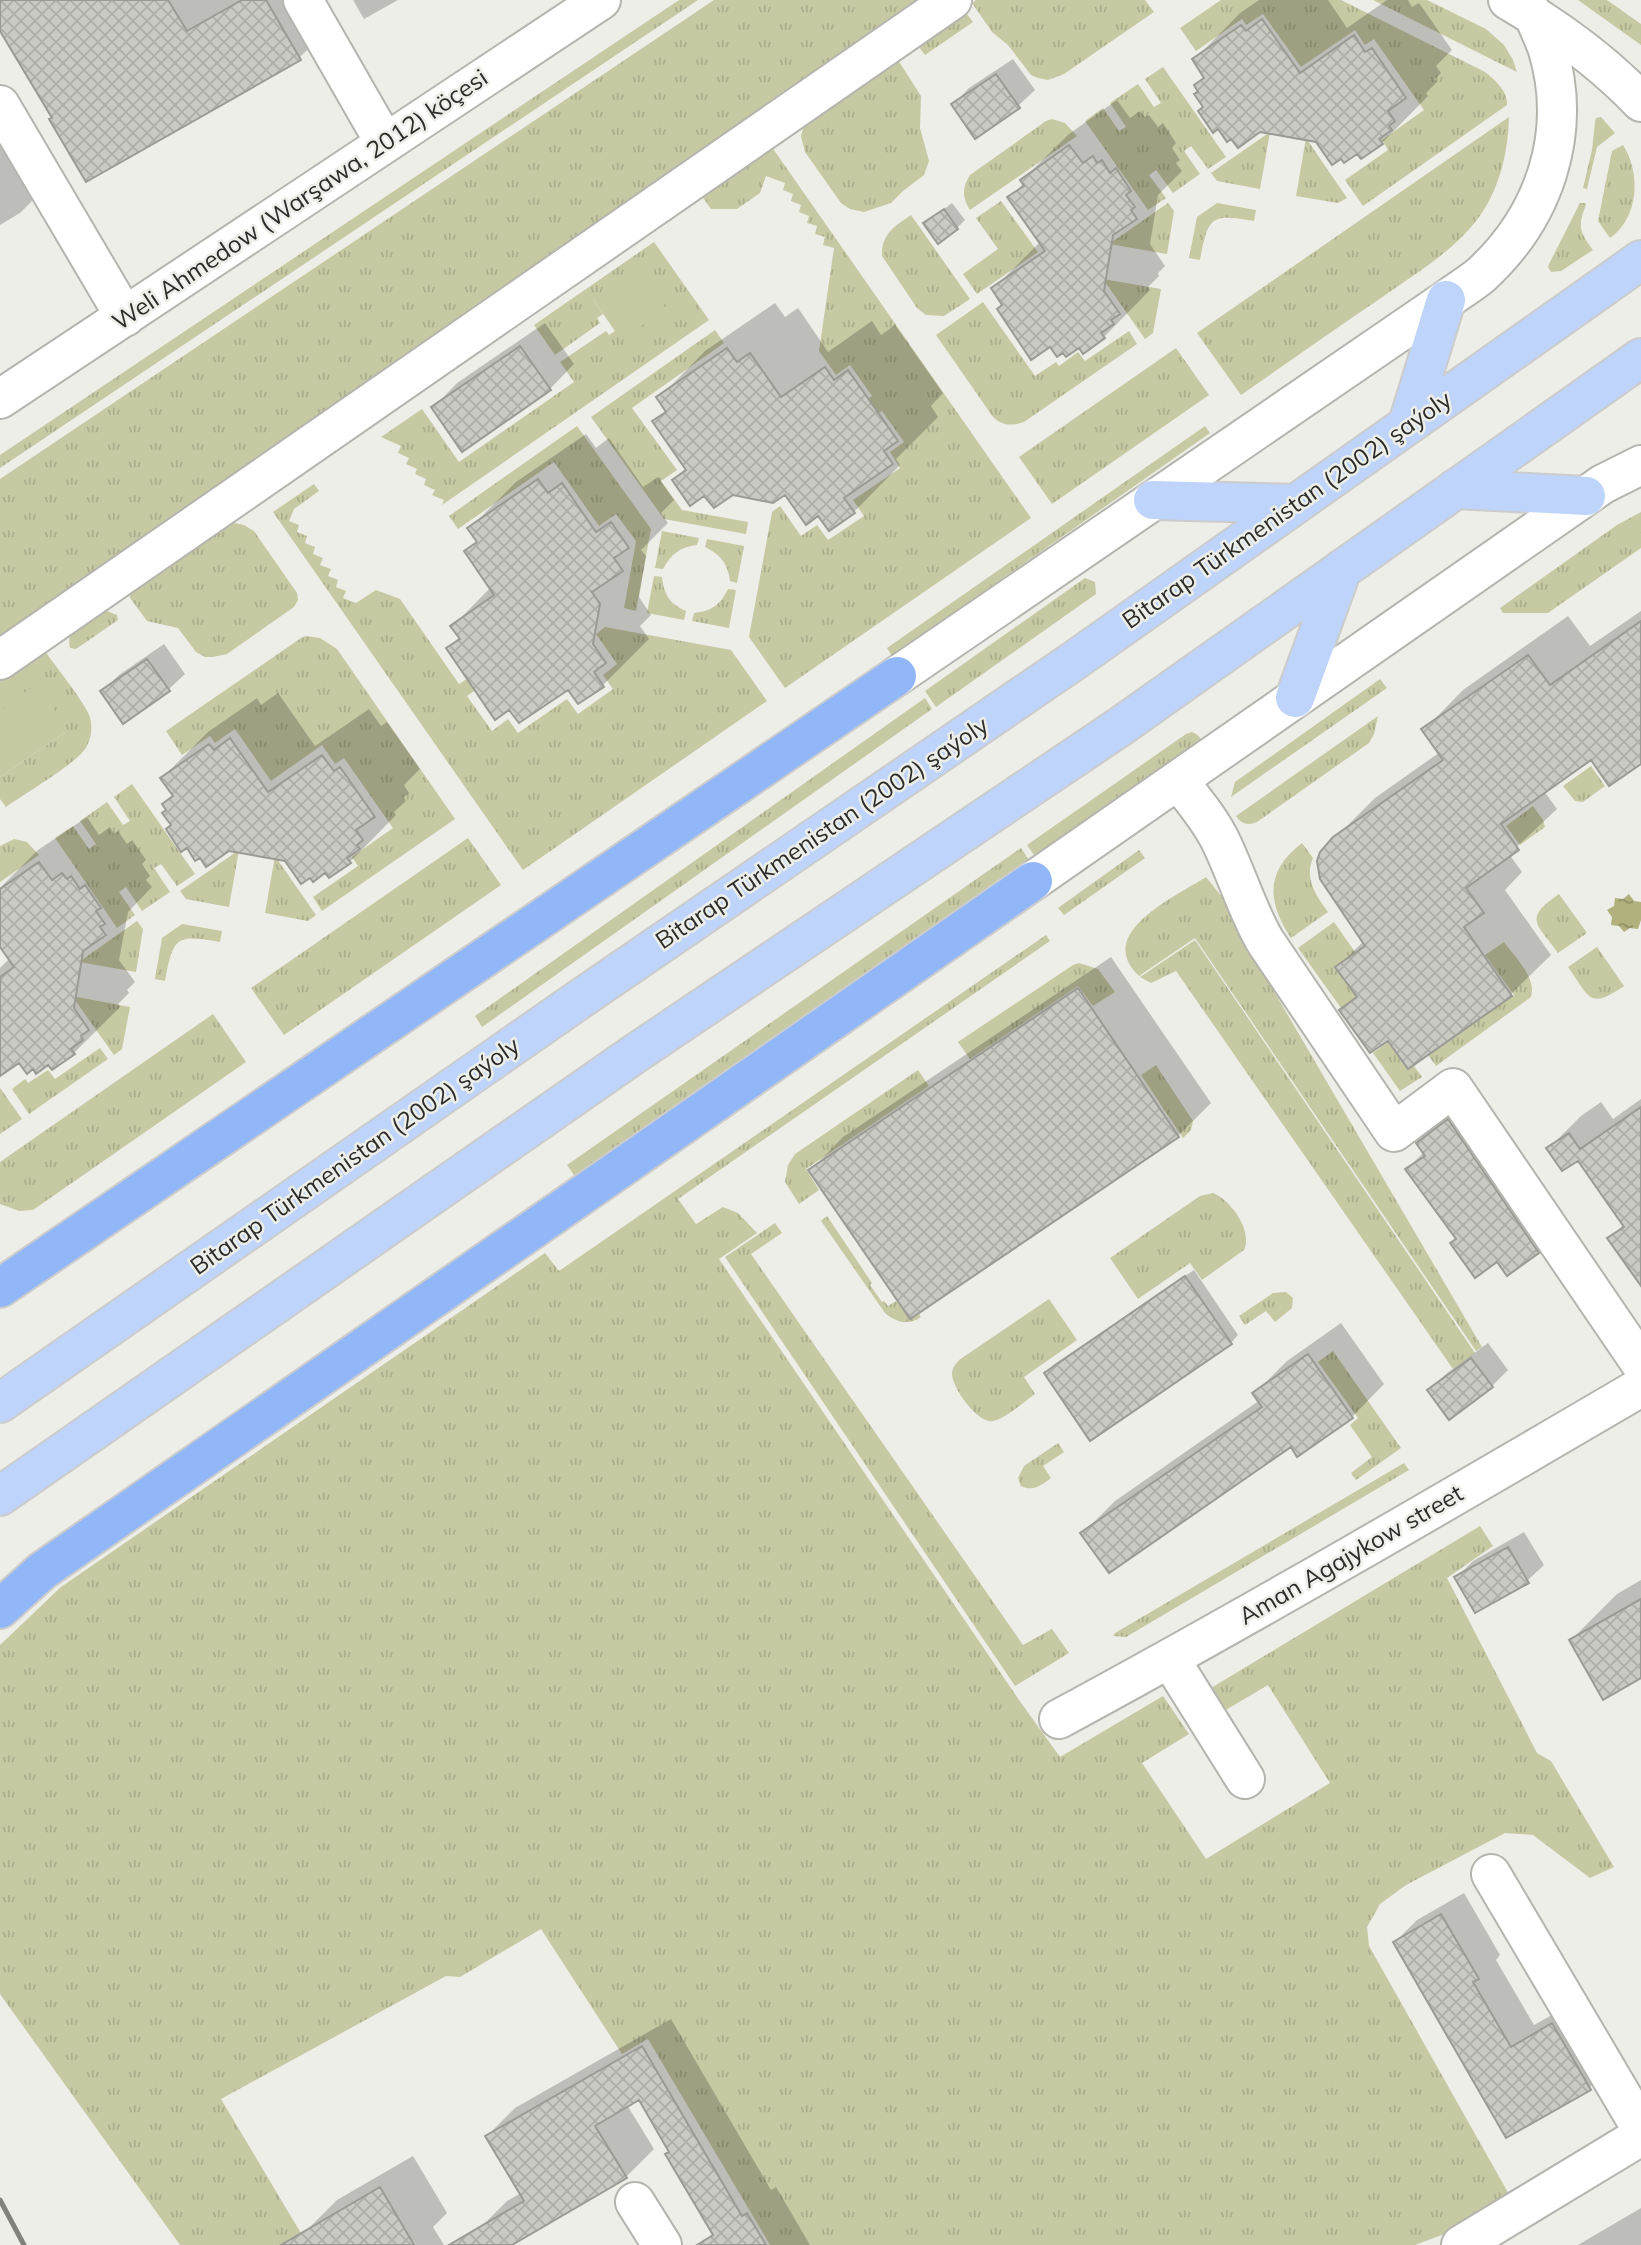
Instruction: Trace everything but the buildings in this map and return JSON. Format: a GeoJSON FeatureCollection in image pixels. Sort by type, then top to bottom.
{"type":"FeatureCollection","features":[{"type":"Feature","properties":{"kind":"highway"},"geometry":{"type":"LineString","coordinates":[[0,1288],[897,676]]}},
{"type":"Feature","properties":{"kind":"highway"},"geometry":{"type":"LineString","coordinates":[[0,1609],[42,1572],[1033,881]]}},
{"type":"Feature","properties":{"kind":"main road","name":"Bitarap Türkmenistan (2002) şaýoly"},"geometry":{"type":"LineString","coordinates":[[0,1403],[592,991],[1075,660],[1641,260]]}},
{"type":"Feature","properties":{"kind":"main road"},"geometry":{"type":"LineString","coordinates":[[1408,424],[1446,300]]}},
{"type":"Feature","properties":{"kind":"main road"},"geometry":{"type":"LineString","coordinates":[[0,1496],[633,1055],[1121,726],[1641,358]]}},
{"type":"Feature","properties":{"kind":"main road"},"geometry":{"type":"LineString","coordinates":[[1455,489],[1586,496]]}},
{"type":"Feature","properties":{"kind":"main road"},"geometry":{"type":"LineString","coordinates":[[1153,500],[1296,504]]}},
{"type":"Feature","properties":{"kind":"main road"},"geometry":{"type":"LineString","coordinates":[[1295,698],[1342,569]]}},
{"type":"Feature","properties":{"kind":"street"},"geometry":{"type":"LineString","coordinates":[[303,0],[385,143]]}},
{"type":"Feature","properties":{"kind":"street","name":"Weli Ahmedow (Warşawa, 2012) köçesi"},"geometry":{"type":"LineString","coordinates":[[0,399],[601,0]]}},
{"type":"Feature","properties":{"kind":"street"},"geometry":{"type":"LineString","coordinates":[[0,660],[952,0]]}},
{"type":"Feature","properties":{"kind":"street"},"geometry":{"type":"LineString","coordinates":[[1521,8],[1589,54],[1641,102]]}},
{"type":"Feature","properties":{"kind":"street"},"geometry":{"type":"LineString","coordinates":[[897,676],[1446,300],[1479,277],[1497,259],[1533,210],[1544,184],[1557,123],[1555,85],[1548,51],[1521,8]]}},
{"type":"Feature","properties":{"kind":"street"},"geometry":{"type":"LineString","coordinates":[[0,104],[125,317]]}},
{"type":"Feature","properties":{"kind":"street"},"geometry":{"type":"LineString","coordinates":[[1033,881],[1603,484],[1641,465]]}},
{"type":"Feature","properties":{"kind":"street"},"geometry":{"type":"LineString","coordinates":[[1178,780],[1220,841],[1254,922],[1265,941],[1394,1132],[1453,1088],[1641,1364]]}},
{"type":"Feature","properties":{"kind":"street","name":"Aman Agajykow street"},"geometry":{"type":"LineString","coordinates":[[1059,1719],[1463,1492],[1641,1387]]}},
{"type":"Feature","properties":{"kind":"street"},"geometry":{"type":"LineString","coordinates":[[1170,1658],[1245,1779]]}},
{"type":"Feature","properties":{"kind":"street"},"geometry":{"type":"LineString","coordinates":[[1491,1874],[1641,2128]]}},
{"type":"Feature","properties":{"kind":"street"},"geometry":{"type":"LineString","coordinates":[[1461,2245],[1641,2136]]}},
{"type":"Feature","properties":{"kind":"street"},"geometry":{"type":"LineString","coordinates":[[635,2202],[662,2245]]}},
{"type":"Feature","properties":{"kind":"green space"},"geometry":{"type":"Polygon","coordinates":[[[679,0],[698,0],[0,468],[0,455],[679,0]]]}},
{"type":"Feature","properties":{"kind":"green space"},"geometry":{"type":"Polygon","coordinates":[[[714,0],[924,0],[0,637],[0,479],[714,0]]]}},
{"type":"Feature","properties":{"kind":"green space"},"geometry":{"type":"Polygon","coordinates":[[[976,0],[1145,0],[1154,12],[1064,74],[1048,80],[1031,75],[1008,45],[992,32],[972,3],[976,0]]]}},
{"type":"Feature","properties":{"kind":"green space"},"geometry":{"type":"Polygon","coordinates":[[[1221,0],[1341,0],[1485,72],[1503,91],[1507,105],[1363,206],[1345,180],[1388,150],[1382,140],[1424,110],[1374,39],[1365,45],[1355,30],[1301,67],[1263,14],[1246,25],[1242,19],[1196,51],[1180,28],[1221,0]]]}},
{"type":"Feature","properties":{"kind":"green space"},"geometry":{"type":"Polygon","coordinates":[[[1373,0],[1427,0],[1486,29],[1504,45],[1517,72],[1373,0]]]}},
{"type":"Feature","properties":{"kind":"green space"},"geometry":{"type":"Polygon","coordinates":[[[1578,0],[1607,0],[1641,24],[1641,45],[1578,0]]]}},
{"type":"Feature","properties":{"kind":"green space"},"geometry":{"type":"Polygon","coordinates":[[[963,9],[973,22],[925,55],[915,42],[963,9]]]}},
{"type":"Feature","properties":{"kind":"green space"},"geometry":{"type":"Polygon","coordinates":[[[898,60],[921,96],[920,128],[929,161],[924,175],[891,203],[864,212],[850,209],[841,203],[805,152],[801,136],[804,125],[898,60]]]}},
{"type":"Feature","properties":{"kind":"green space"},"geometry":{"type":"Polygon","coordinates":[[[1163,67],[1226,157],[1208,169],[1191,146],[1184,151],[1200,174],[1173,193],[1156,170],[1149,175],[1166,198],[1148,210],[1085,121],[1103,108],[1119,131],[1126,127],[1110,103],[1138,84],[1154,107],[1161,103],[1145,79],[1163,67]]]}},
{"type":"Feature","properties":{"kind":"green space"},"geometry":{"type":"Polygon","coordinates":[[[1509,117],[1501,172],[1491,198],[1466,233],[1431,263],[1241,395],[1197,333],[1509,117]]]}},
{"type":"Feature","properties":{"kind":"green space"},"geometry":{"type":"Polygon","coordinates":[[[1601,117],[1615,133],[1597,147],[1587,189],[1583,188],[1595,122],[1596,118],[1601,117]]]}},
{"type":"Feature","properties":{"kind":"green space"},"geometry":{"type":"Polygon","coordinates":[[[1052,119],[1065,123],[1077,136],[970,210],[964,192],[970,175],[1052,119]]]}},
{"type":"Feature","properties":{"kind":"green space"},"geometry":{"type":"Polygon","coordinates":[[[1270,132],[1260,189],[1217,181],[1211,173],[1270,132]]]}},
{"type":"Feature","properties":{"kind":"green space"},"geometry":{"type":"Polygon","coordinates":[[[1306,138],[1347,198],[1338,203],[1296,196],[1306,138]]]}},
{"type":"Feature","properties":{"kind":"green space"},"geometry":{"type":"Polygon","coordinates":[[[769,143],[1031,518],[785,688],[749,637],[772,512],[780,506],[801,536],[817,525],[828,540],[864,516],[853,500],[900,468],[890,452],[904,442],[882,411],[867,420],[858,406],[872,396],[850,365],[836,375],[819,351],[834,248],[823,245],[825,237],[815,234],[817,226],[807,223],[809,216],[799,212],[801,205],[791,201],[793,194],[783,190],[785,183],[766,176],[760,193],[737,209],[711,209],[699,192],[769,143]]]}},
{"type":"Feature","properties":{"kind":"green space"},"geometry":{"type":"Polygon","coordinates":[[[1623,145],[1633,169],[1634,194],[1627,219],[1610,238],[1598,221],[1612,151],[1623,145]]]}},
{"type":"Feature","properties":{"kind":"green space"},"geometry":{"type":"Polygon","coordinates":[[[1001,201],[1038,252],[977,294],[963,274],[998,249],[976,218],[1001,201]]]}},
{"type":"Feature","properties":{"kind":"green space"},"geometry":{"type":"Polygon","coordinates":[[[1168,203],[1174,211],[1167,254],[1109,244],[1168,203]]]}},
{"type":"Feature","properties":{"kind":"green space"},"geometry":{"type":"Polygon","coordinates":[[[1217,203],[1256,210],[1254,221],[1220,218],[1214,221],[1206,235],[1200,260],[1189,258],[1197,217],[1217,203]]]}},
{"type":"Feature","properties":{"kind":"green space"},"geometry":{"type":"Polygon","coordinates":[[[1580,203],[1586,205],[1581,229],[1593,250],[1561,271],[1551,272],[1549,264],[1580,203]]]}},
{"type":"Feature","properties":{"kind":"green space"},"geometry":{"type":"Polygon","coordinates":[[[911,215],[970,299],[944,316],[926,315],[917,308],[882,256],[887,236],[911,215]]]}},
{"type":"Feature","properties":{"kind":"green space"},"geometry":{"type":"Polygon","coordinates":[[[654,242],[709,320],[442,505],[444,500],[432,495],[435,490],[424,485],[426,479],[415,474],[417,469],[406,464],[409,458],[398,453],[401,446],[381,437],[422,409],[459,462],[574,382],[560,362],[606,331],[609,335],[615,331],[621,339],[666,308],[593,299],[603,314],[597,318],[600,323],[555,355],[534,325],[654,242]]]}},
{"type":"Feature","properties":{"kind":"green space"},"geometry":{"type":"Polygon","coordinates":[[[638,268],[666,309],[621,340],[593,299],[638,268]]]}},
{"type":"Feature","properties":{"kind":"green space"},"geometry":{"type":"Polygon","coordinates":[[[1103,279],[1161,289],[1153,333],[1145,339],[1103,279]]]}},
{"type":"Feature","properties":{"kind":"green space"},"geometry":{"type":"Polygon","coordinates":[[[983,302],[1035,376],[1056,362],[1059,366],[1078,352],[1085,361],[1129,331],[1137,344],[1024,422],[1004,424],[993,417],[936,335],[983,302]]]}},
{"type":"Feature","properties":{"kind":"green space"},"geometry":{"type":"Polygon","coordinates":[[[715,330],[724,343],[632,408],[677,470],[661,481],[682,510],[748,522],[746,534],[664,519],[591,417],[715,330]]]}},
{"type":"Feature","properties":{"kind":"green space"},"geometry":{"type":"Polygon","coordinates":[[[1176,348],[1209,395],[1052,504],[1019,457],[1176,348]]]}},
{"type":"Feature","properties":{"kind":"green space"},"geometry":{"type":"Polygon","coordinates":[[[577,426],[651,529],[636,611],[624,608],[636,541],[616,514],[599,526],[554,462],[458,529],[449,516],[577,426]]]}},
{"type":"Feature","properties":{"kind":"green space"},"geometry":{"type":"Polygon","coordinates":[[[1205,426],[1210,433],[892,656],[887,648],[1205,426]]]}},
{"type":"Feature","properties":{"kind":"green space"},"geometry":{"type":"Polygon","coordinates":[[[314,484],[319,491],[294,509],[289,521],[299,525],[297,532],[307,536],[305,543],[315,547],[313,554],[323,558],[320,565],[331,569],[328,576],[338,580],[336,587],[346,591],[343,598],[356,603],[376,590],[400,599],[459,684],[476,673],[484,684],[467,696],[492,731],[508,719],[518,733],[567,699],[578,714],[613,689],[603,675],[617,664],[596,634],[605,627],[731,650],[767,701],[523,870],[273,512],[314,484]]]}},
{"type":"Feature","properties":{"kind":"green space"},"geometry":{"type":"Polygon","coordinates":[[[1641,512],[1641,548],[1548,613],[1503,613],[1500,608],[1617,525],[1641,512]]]}},
{"type":"Feature","properties":{"kind":"green space"},"geometry":{"type":"Polygon","coordinates":[[[234,523],[254,531],[297,593],[298,600],[294,607],[227,654],[205,657],[196,652],[178,628],[147,621],[129,593],[222,525],[234,523]]]}},
{"type":"Feature","properties":{"kind":"green space"},"geometry":{"type":"Polygon","coordinates":[[[662,531],[699,538],[697,545],[677,552],[663,569],[655,568],[662,531]]]}},
{"type":"Feature","properties":{"kind":"green space"},"geometry":{"type":"Polygon","coordinates":[[[707,539],[744,546],[737,583],[730,581],[725,565],[715,553],[705,547],[707,539]]]}},
{"type":"Feature","properties":{"kind":"green space"},"geometry":{"type":"Polygon","coordinates":[[[654,576],[662,577],[669,598],[686,611],[684,620],[647,613],[654,576]]]}},
{"type":"Feature","properties":{"kind":"green space"},"geometry":{"type":"Polygon","coordinates":[[[1085,578],[1095,582],[1096,594],[936,707],[925,691],[1085,578]]]}},
{"type":"Feature","properties":{"kind":"green space"},"geometry":{"type":"Polygon","coordinates":[[[728,589],[736,590],[729,628],[692,621],[694,613],[715,606],[728,589]]]}},
{"type":"Feature","properties":{"kind":"green space"},"geometry":{"type":"Polygon","coordinates":[[[99,608],[117,615],[118,620],[76,649],[70,648],[70,634],[73,629],[99,608]]]}},
{"type":"Feature","properties":{"kind":"green space"},"geometry":{"type":"Polygon","coordinates":[[[306,636],[320,638],[337,649],[455,819],[322,911],[313,897],[358,866],[352,857],[393,828],[344,758],[335,764],[322,745],[271,781],[235,729],[215,743],[210,736],[182,755],[166,731],[306,636]]]}},
{"type":"Feature","properties":{"kind":"green space"},"geometry":{"type":"Polygon","coordinates":[[[42,651],[47,654],[87,711],[91,721],[90,738],[85,749],[71,763],[6,807],[0,799],[0,777],[68,730],[0,710],[0,676],[42,651]]]}},
{"type":"Feature","properties":{"kind":"green space"},"geometry":{"type":"Polygon","coordinates":[[[1380,679],[1387,688],[1231,797],[1235,782],[1380,679]]]}},
{"type":"Feature","properties":{"kind":"green space"},"geometry":{"type":"Polygon","coordinates":[[[37,684],[68,730],[0,777],[0,710],[37,684]]]}},
{"type":"Feature","properties":{"kind":"green space"},"geometry":{"type":"Polygon","coordinates":[[[925,698],[932,709],[482,1027],[475,1016],[925,698]]]}},
{"type":"Feature","properties":{"kind":"green space"},"geometry":{"type":"Polygon","coordinates":[[[1378,716],[1369,743],[1257,822],[1245,824],[1236,816],[1378,716]]]}},
{"type":"Feature","properties":{"kind":"green space"},"geometry":{"type":"Polygon","coordinates":[[[1192,732],[1200,737],[1202,746],[1039,862],[1027,845],[1192,732]]]}},
{"type":"Feature","properties":{"kind":"green space"},"geometry":{"type":"Polygon","coordinates":[[[1591,766],[1605,786],[1583,802],[1575,801],[1563,786],[1591,766]]]}},
{"type":"Feature","properties":{"kind":"green space"},"geometry":{"type":"Polygon","coordinates":[[[132,784],[195,874],[177,886],[161,864],[154,868],[170,892],[142,911],[126,887],[119,892],[135,915],[117,928],[55,838],[73,826],[89,849],[96,844],[80,821],[107,802],[123,825],[130,821],[114,797],[132,784]]]}},
{"type":"Feature","properties":{"kind":"green space"},"geometry":{"type":"Polygon","coordinates":[[[1533,806],[1545,827],[1520,845],[1506,826],[1533,806]]]}},
{"type":"Feature","properties":{"kind":"green space"},"geometry":{"type":"Polygon","coordinates":[[[468,838],[501,885],[284,1035],[251,988],[468,838]]]}},
{"type":"Feature","properties":{"kind":"green space"},"geometry":{"type":"Polygon","coordinates":[[[14,839],[27,842],[39,855],[0,882],[0,846],[14,839]]]}},
{"type":"Feature","properties":{"kind":"green space"},"geometry":{"type":"Polygon","coordinates":[[[1302,843],[1313,858],[1311,880],[1319,900],[1328,912],[1291,938],[1277,912],[1274,888],[1281,865],[1302,843]]]}},
{"type":"Feature","properties":{"kind":"green space"},"geometry":{"type":"Polygon","coordinates":[[[1021,848],[1033,866],[579,1182],[567,1165],[1021,848]]]}},
{"type":"Feature","properties":{"kind":"green space"},"geometry":{"type":"Polygon","coordinates":[[[239,850],[229,907],[186,899],[180,891],[239,850]]]}},
{"type":"Feature","properties":{"kind":"green space"},"geometry":{"type":"Polygon","coordinates":[[[1139,850],[1145,858],[1064,915],[1058,908],[1139,850]]]}},
{"type":"Feature","properties":{"kind":"green space"},"geometry":{"type":"Polygon","coordinates":[[[275,856],[316,915],[308,921],[265,913],[275,856]]]}},
{"type":"Feature","properties":{"kind":"green space"},"geometry":{"type":"Polygon","coordinates":[[[1206,877],[1226,902],[1238,930],[1482,1347],[1476,1351],[1195,938],[1139,976],[1127,960],[1126,945],[1132,931],[1144,917],[1206,877]]]}},
{"type":"Feature","properties":{"kind":"green space"},"geometry":{"type":"Polygon","coordinates":[[[1559,894],[1587,933],[1558,953],[1539,927],[1537,915],[1559,894]]]}},
{"type":"Feature","properties":{"kind":"green space"},"geometry":{"type":"Polygon","coordinates":[[[137,921],[143,929],[136,972],[79,962],[137,921]]]}},
{"type":"Feature","properties":{"kind":"green space"},"geometry":{"type":"Polygon","coordinates":[[[1334,922],[1355,952],[1335,967],[1356,997],[1341,1008],[1298,948],[1334,922]]]}},
{"type":"Feature","properties":{"kind":"green space"},"geometry":{"type":"Polygon","coordinates":[[[182,924],[222,931],[220,942],[185,939],[179,942],[171,955],[165,981],[155,979],[162,938],[182,924]]]}},
{"type":"Feature","properties":{"kind":"green space"},"geometry":{"type":"Polygon","coordinates":[[[1046,935],[1050,941],[678,1199],[696,1224],[723,1207],[738,1213],[757,1233],[719,1259],[1060,1757],[1163,1696],[1189,1734],[1142,1763],[1206,1859],[1330,1783],[1268,1685],[1224,1711],[1211,1688],[1480,1526],[1493,1546],[1447,1578],[1537,1753],[1551,1761],[1614,1867],[1590,1878],[1533,1835],[1505,1833],[1406,1885],[1380,1904],[1367,1927],[1369,1946],[1510,2196],[1458,2229],[1415,2245],[770,2245],[648,2039],[622,2054],[541,1929],[460,1977],[446,1976],[221,2099],[308,2245],[180,2245],[0,1994],[0,1645],[61,1587],[545,1253],[559,1271],[1046,935]]]}},
{"type":"Feature","properties":{"kind":"green space"},"geometry":{"type":"Polygon","coordinates":[[[1195,940],[1475,1353],[1453,1369],[1176,971],[1151,983],[1140,977],[1195,940]]]}},
{"type":"Feature","properties":{"kind":"green space"},"geometry":{"type":"Polygon","coordinates":[[[1504,942],[1528,975],[1531,997],[1436,1066],[1428,1055],[1514,995],[1485,955],[1504,942]]]}},
{"type":"Feature","properties":{"kind":"green space"},"geometry":{"type":"Polygon","coordinates":[[[1597,947],[1624,986],[1604,998],[1597,999],[1586,993],[1568,967],[1597,947]]]}},
{"type":"Feature","properties":{"kind":"green space"},"geometry":{"type":"Polygon","coordinates":[[[1079,963],[1098,969],[1115,992],[1093,1006],[1078,986],[970,1059],[958,1042],[1079,963]]]}},
{"type":"Feature","properties":{"kind":"green space"},"geometry":{"type":"Polygon","coordinates":[[[72,996],[130,1007],[122,1049],[114,1055],[72,996]]]}},
{"type":"Feature","properties":{"kind":"green space"},"geometry":{"type":"Polygon","coordinates":[[[213,1014],[246,1062],[33,1210],[19,1211],[0,1204],[0,1162],[213,1014]]]}},
{"type":"Feature","properties":{"kind":"green space"},"geometry":{"type":"Polygon","coordinates":[[[1388,1042],[1408,1070],[1414,1066],[1422,1077],[1400,1091],[1373,1053],[1388,1042]]]}},
{"type":"Feature","properties":{"kind":"green space"},"geometry":{"type":"Polygon","coordinates":[[[100,1048],[108,1059],[29,1114],[12,1089],[25,1079],[28,1083],[48,1070],[55,1079],[100,1048]]]}},
{"type":"Feature","properties":{"kind":"green space"},"geometry":{"type":"Polygon","coordinates":[[[1156,1065],[1193,1121],[1191,1130],[1183,1138],[1141,1075],[1156,1065]]]}},
{"type":"Feature","properties":{"kind":"green space"},"geometry":{"type":"Polygon","coordinates":[[[918,1070],[929,1086],[806,1169],[819,1190],[799,1204],[785,1182],[788,1165],[795,1154],[918,1070]]]}},
{"type":"Feature","properties":{"kind":"green space"},"geometry":{"type":"Polygon","coordinates":[[[0,1088],[22,1119],[0,1134],[0,1088]]]}},
{"type":"Feature","properties":{"kind":"green space"},"geometry":{"type":"Polygon","coordinates":[[[1213,1193],[1227,1202],[1239,1217],[1245,1234],[1244,1250],[1202,1280],[1190,1263],[1138,1299],[1110,1258],[1200,1196],[1213,1193]]]}},
{"type":"Feature","properties":{"kind":"green space"},"geometry":{"type":"Polygon","coordinates":[[[827,1216],[882,1302],[888,1306],[896,1301],[910,1320],[919,1314],[921,1317],[916,1320],[902,1322],[885,1313],[821,1221],[827,1216]]]}},
{"type":"Feature","properties":{"kind":"green space"},"geometry":{"type":"Polygon","coordinates":[[[775,1223],[782,1233],[751,1254],[1023,1645],[1052,1629],[1069,1653],[1015,1686],[725,1257],[775,1223]]]}},
{"type":"Feature","properties":{"kind":"green space"},"geometry":{"type":"Polygon","coordinates":[[[1286,1292],[1293,1298],[1292,1308],[1275,1322],[1266,1311],[1245,1325],[1239,1316],[1273,1293],[1286,1292]]]}},
{"type":"Feature","properties":{"kind":"green space"},"geometry":{"type":"Polygon","coordinates":[[[1049,1299],[1077,1340],[1024,1377],[1035,1394],[998,1420],[980,1417],[956,1388],[952,1374],[954,1367],[959,1360],[1049,1299]]]}},
{"type":"Feature","properties":{"kind":"green space"},"geometry":{"type":"Polygon","coordinates":[[[1333,1351],[1401,1448],[1356,1480],[1351,1473],[1372,1457],[1350,1425],[1358,1418],[1318,1362],[1333,1351]]]}},
{"type":"Feature","properties":{"kind":"green space"},"geometry":{"type":"Polygon","coordinates":[[[1058,1443],[1064,1452],[1043,1466],[1051,1478],[1033,1488],[1021,1486],[1018,1478],[1024,1466],[1058,1443]]]}},
{"type":"Feature","properties":{"kind":"green space"},"geometry":{"type":"Polygon","coordinates":[[[1404,1463],[1409,1470],[1126,1637],[1113,1636],[1115,1633],[1404,1463]]]}},
{"type":"Feature","properties":{"kind":"water"},"geometry":{"type":"Polygon","coordinates":[[[1629,894],[1634,901],[1641,902],[1641,920],[1638,929],[1630,928],[1624,932],[1619,926],[1611,925],[1612,917],[1607,910],[1614,906],[1615,898],[1623,899],[1629,894]]]}},
{"type":"Feature","properties":{"kind":"railway"},"geometry":{"type":"LineString","coordinates":[[0,2200],[24,2245]]}}]}
